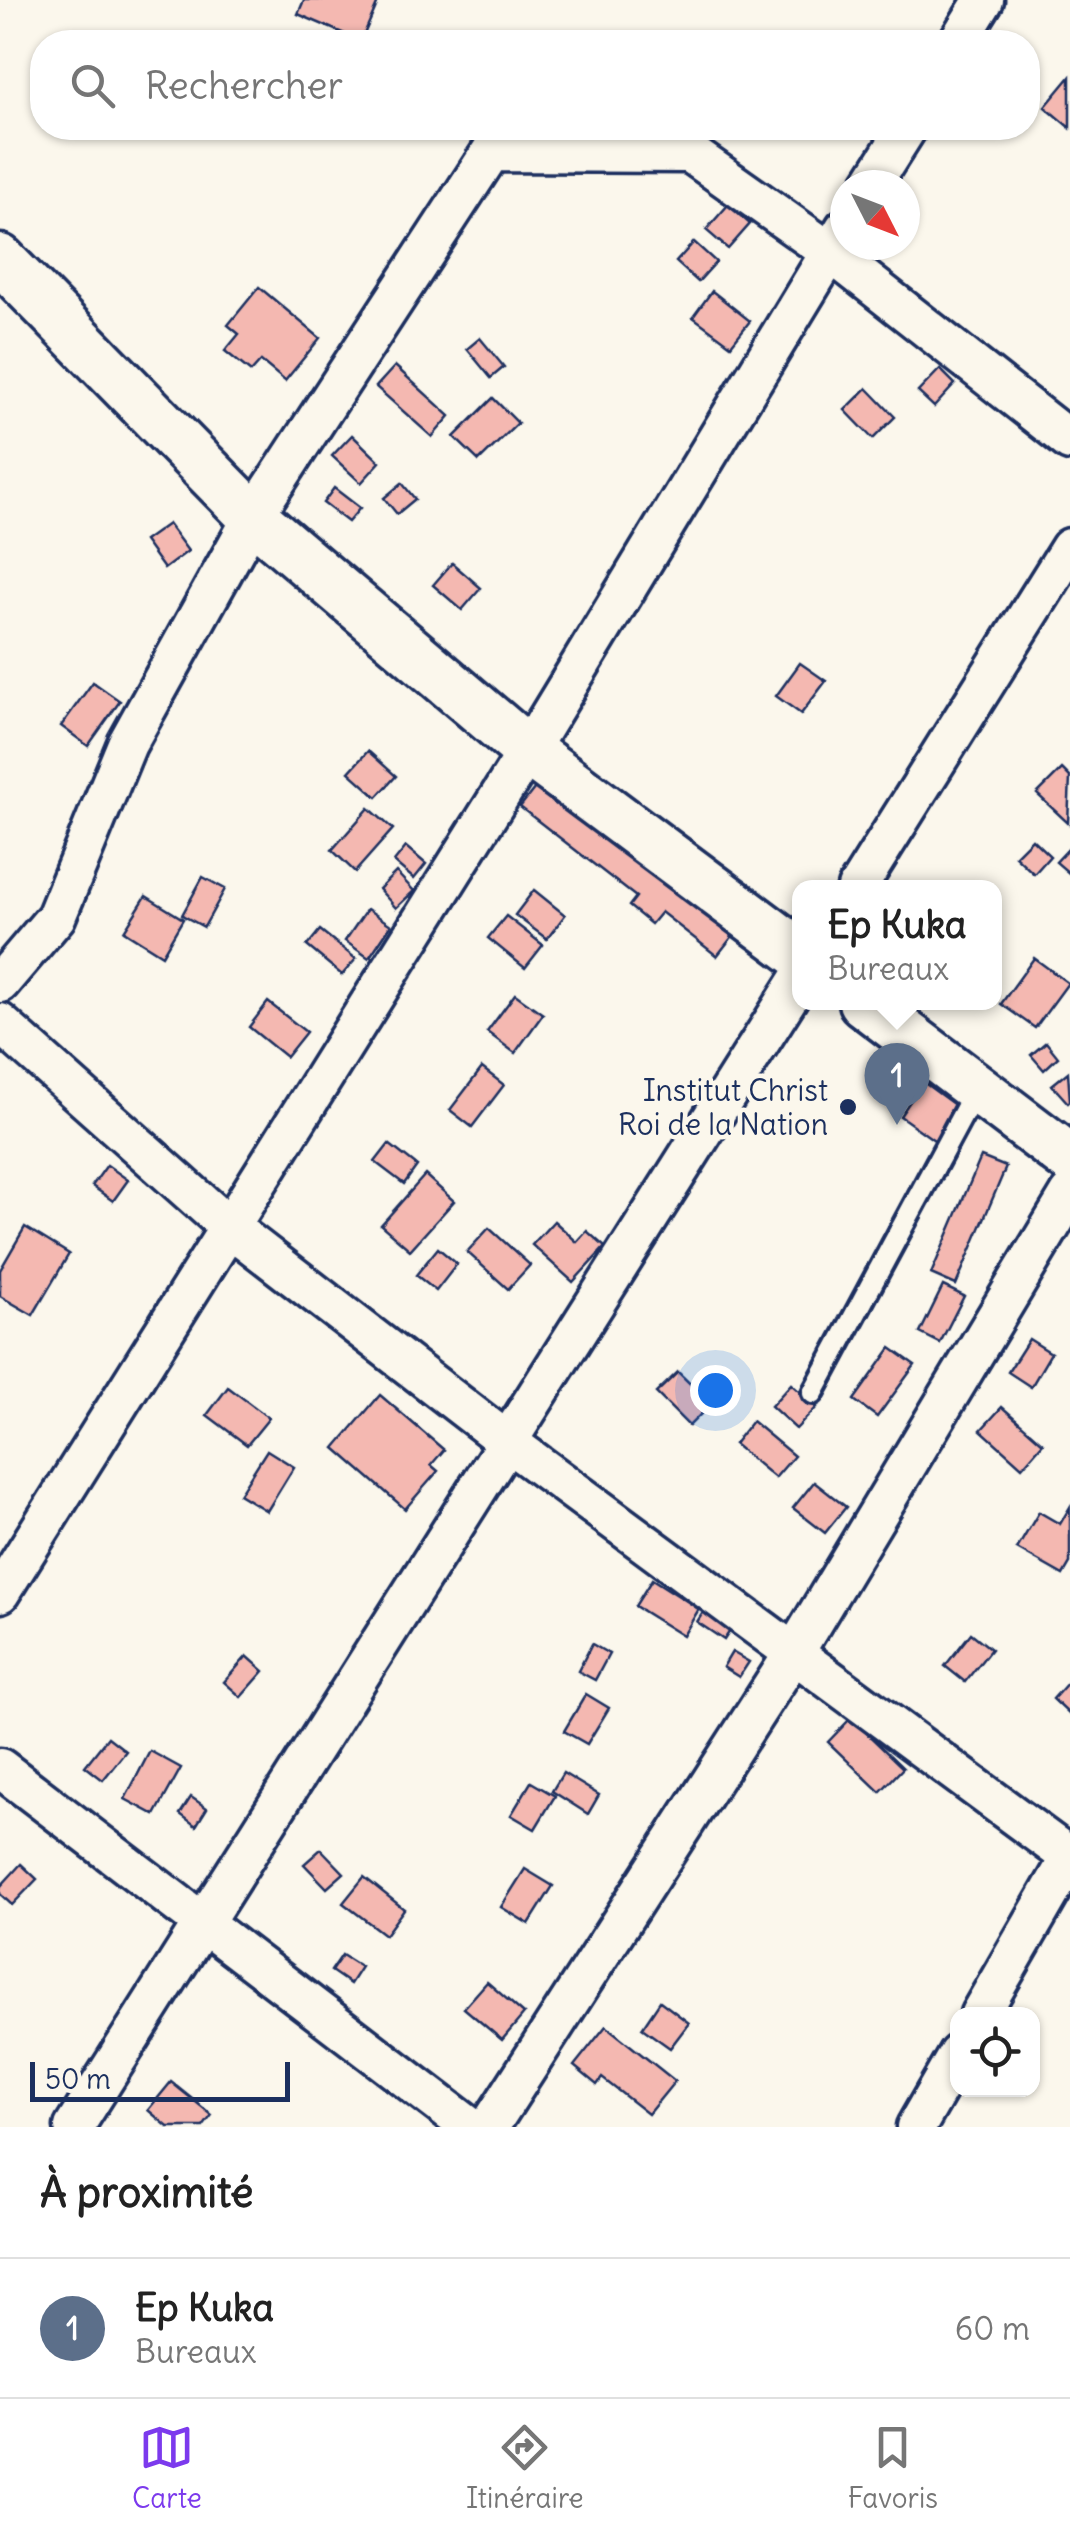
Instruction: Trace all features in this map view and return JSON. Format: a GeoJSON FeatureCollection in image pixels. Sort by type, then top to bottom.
{"type":"FeatureCollection","features":[{"type":"Feature","properties":{"kind":"street"},"geometry":{"type":"LineString","coordinates":[[965,30],[984,0]]}},
{"type":"Feature","properties":{"kind":"street"},"geometry":{"type":"LineString","coordinates":[[881,170],[899,140]]}},
{"type":"Feature","properties":{"kind":"street"},"geometry":{"type":"LineString","coordinates":[[0,984],[56,917],[127,744],[253,517],[491,152],[690,153],[830,235]]}},
{"type":"Feature","properties":{"kind":"street"},"geometry":{"type":"LineString","coordinates":[[0,1593],[528,751],[830,253]]}},
{"type":"Feature","properties":{"kind":"street"},"geometry":{"type":"LineString","coordinates":[[0,259],[253,517],[528,751],[792,948]]}},
{"type":"Feature","properties":{"kind":"street"},"geometry":{"type":"LineString","coordinates":[[861,260],[1070,440]]}},
{"type":"Feature","properties":{"kind":"street"},"geometry":{"type":"LineString","coordinates":[[862,880],[1070,548]]}},
{"type":"Feature","properties":{"kind":"street"},"geometry":{"type":"LineString","coordinates":[[74,2127],[792,992]]}},
{"type":"Feature","properties":{"kind":"street"},"geometry":{"type":"LineString","coordinates":[[874,1010],[1070,1159]]}},
{"type":"Feature","properties":{"kind":"street"},"geometry":{"type":"LineString","coordinates":[[0,1023],[228,1226],[505,1440],[1070,1858],[984,2007]]}},
{"type":"Feature","properties":{"kind":"street"},"geometry":{"type":"LineString","coordinates":[[489,2127],[794,1653],[1070,1194]]}},
{"type":"Feature","properties":{"kind":"street"},"geometry":{"type":"LineString","coordinates":[[0,1768],[470,2127]]}},
{"type":"Feature","properties":{"kind":"street"},"geometry":{"type":"LineString","coordinates":[[916,2127],[950,2068]]}},
{"type":"Feature","properties":{"kind":"lane"},"geometry":{"type":"LineString","coordinates":[[814,1393],[976,1088]]}},
{"type":"Feature","properties":{"kind":"building"},"geometry":{"type":"Polygon","coordinates":[[[304,0],[379,0],[366,30],[335,30],[298,14],[304,0]]]}},
{"type":"Feature","properties":{"kind":"building"},"geometry":{"type":"Polygon","coordinates":[[[1070,77],[1070,128],[1045,107],[1070,77]]]}},
{"type":"Feature","properties":{"kind":"building"},"geometry":{"type":"Polygon","coordinates":[[[728,205],[750,224],[728,249],[706,230],[728,205]]]}},
{"type":"Feature","properties":{"kind":"building"},"geometry":{"type":"Polygon","coordinates":[[[694,242],[716,262],[698,282],[676,262],[694,242]]]}},
{"type":"Feature","properties":{"kind":"building"},"geometry":{"type":"Polygon","coordinates":[[[259,287],[320,338],[285,381],[261,361],[251,372],[225,351],[239,334],[228,325],[259,287]]]}},
{"type":"Feature","properties":{"kind":"building"},"geometry":{"type":"Polygon","coordinates":[[[712,291],[750,321],[731,345],[693,317],[712,291]]]}},
{"type":"Feature","properties":{"kind":"building"},"geometry":{"type":"Polygon","coordinates":[[[480,338],[504,367],[491,378],[467,349],[480,338]]]}},
{"type":"Feature","properties":{"kind":"building"},"geometry":{"type":"Polygon","coordinates":[[[395,366],[450,416],[432,437],[376,387],[395,366]]]}},
{"type":"Feature","properties":{"kind":"building"},"geometry":{"type":"Polygon","coordinates":[[[940,369],[955,384],[934,407],[918,392],[940,369]]]}},
{"type":"Feature","properties":{"kind":"building"},"geometry":{"type":"Polygon","coordinates":[[[867,388],[895,417],[873,439],[845,410],[867,388]]]}},
{"type":"Feature","properties":{"kind":"building"},"geometry":{"type":"Polygon","coordinates":[[[493,398],[518,423],[479,461],[454,437],[493,398]]]}},
{"type":"Feature","properties":{"kind":"building"},"geometry":{"type":"Polygon","coordinates":[[[352,435],[380,462],[361,483],[332,456],[352,435]]]}},
{"type":"Feature","properties":{"kind":"building"},"geometry":{"type":"Polygon","coordinates":[[[402,483],[415,499],[397,514],[384,498],[402,483]]]}},
{"type":"Feature","properties":{"kind":"building"},"geometry":{"type":"Polygon","coordinates":[[[334,488],[360,508],[348,522],[323,503],[334,488]]]}},
{"type":"Feature","properties":{"kind":"building"},"geometry":{"type":"Polygon","coordinates":[[[168,524],[188,551],[164,569],[144,541],[168,524]]]}},
{"type":"Feature","properties":{"kind":"building"},"geometry":{"type":"Polygon","coordinates":[[[452,563],[481,588],[462,610],[433,585],[452,563]]]}},
{"type":"Feature","properties":{"kind":"building"},"geometry":{"type":"Polygon","coordinates":[[[800,663],[826,681],[801,714],[776,696],[800,663]]]}},
{"type":"Feature","properties":{"kind":"building"},"geometry":{"type":"Polygon","coordinates":[[[93,682],[120,701],[88,746],[61,726],[93,682]]]}},
{"type":"Feature","properties":{"kind":"building"},"geometry":{"type":"Polygon","coordinates":[[[368,751],[396,776],[377,797],[349,772],[368,751]]]}},
{"type":"Feature","properties":{"kind":"building"},"geometry":{"type":"Polygon","coordinates":[[[1062,769],[1070,777],[1068,823],[1037,794],[1062,769]]]}},
{"type":"Feature","properties":{"kind":"building"},"geometry":{"type":"Polygon","coordinates":[[[545,775],[739,928],[717,956],[661,912],[651,924],[629,906],[636,897],[520,807],[545,775]]]}},
{"type":"Feature","properties":{"kind":"building"},"geometry":{"type":"Polygon","coordinates":[[[369,808],[393,829],[355,872],[332,850],[369,808]]]}},
{"type":"Feature","properties":{"kind":"building"},"geometry":{"type":"Polygon","coordinates":[[[1032,839],[1050,856],[1034,874],[1015,856],[1032,839]]]}},
{"type":"Feature","properties":{"kind":"building"},"geometry":{"type":"Polygon","coordinates":[[[406,847],[426,864],[414,879],[394,862],[406,847]]]}},
{"type":"Feature","properties":{"kind":"building"},"geometry":{"type":"Polygon","coordinates":[[[1070,847],[1070,874],[1056,862],[1070,847]]]}},
{"type":"Feature","properties":{"kind":"building"},"geometry":{"type":"Polygon","coordinates":[[[396,872],[414,891],[396,908],[379,889],[396,872]]]}},
{"type":"Feature","properties":{"kind":"building"},"geometry":{"type":"Polygon","coordinates":[[[203,877],[225,889],[204,927],[182,915],[203,877]]]}},
{"type":"Feature","properties":{"kind":"building"},"geometry":{"type":"Polygon","coordinates":[[[534,890],[565,915],[547,939],[515,915],[534,890]]]}},
{"type":"Feature","properties":{"kind":"building"},"geometry":{"type":"Polygon","coordinates":[[[146,896],[183,919],[162,955],[124,931],[146,896]]]}},
{"type":"Feature","properties":{"kind":"building"},"geometry":{"type":"Polygon","coordinates":[[[367,909],[391,925],[369,958],[345,941],[367,909]]]}},
{"type":"Feature","properties":{"kind":"building"},"geometry":{"type":"Polygon","coordinates":[[[506,916],[543,945],[525,968],[488,938],[506,916]]]}},
{"type":"Feature","properties":{"kind":"building"},"geometry":{"type":"Polygon","coordinates":[[[320,930],[356,959],[342,975],[307,946],[320,930]]]}},
{"type":"Feature","properties":{"kind":"building"},"geometry":{"type":"Polygon","coordinates":[[[1034,958],[1068,983],[1035,1028],[1002,1003],[1034,958]]]}},
{"type":"Feature","properties":{"kind":"building"},"geometry":{"type":"Polygon","coordinates":[[[515,994],[543,1014],[515,1053],[487,1032],[515,994]]]}},
{"type":"Feature","properties":{"kind":"building"},"geometry":{"type":"Polygon","coordinates":[[[268,1002],[306,1032],[286,1057],[249,1027],[268,1002]]]}},
{"type":"Feature","properties":{"kind":"building"},"geometry":{"type":"Polygon","coordinates":[[[1046,1042],[1058,1057],[1044,1070],[1031,1055],[1046,1042]]]}},
{"type":"Feature","properties":{"kind":"building"},"geometry":{"type":"Polygon","coordinates":[[[482,1068],[504,1085],[472,1127],[450,1110],[482,1068]]]}},
{"type":"Feature","properties":{"kind":"building"},"geometry":{"type":"Polygon","coordinates":[[[1068,1072],[1070,1101],[1068,1103],[1052,1085],[1068,1072]]]}},
{"type":"Feature","properties":{"kind":"building"},"geometry":{"type":"Polygon","coordinates":[[[923,1082],[967,1114],[944,1147],[900,1116],[923,1082]]]}},
{"type":"Feature","properties":{"kind":"building"},"geometry":{"type":"Polygon","coordinates":[[[389,1144],[417,1166],[404,1184],[375,1162],[389,1144]]]}},
{"type":"Feature","properties":{"kind":"building"},"geometry":{"type":"Polygon","coordinates":[[[981,1157],[1006,1167],[956,1285],[931,1274],[981,1157]]]}},
{"type":"Feature","properties":{"kind":"building"},"geometry":{"type":"Polygon","coordinates":[[[107,1165],[128,1180],[113,1201],[92,1186],[107,1165]]]}},
{"type":"Feature","properties":{"kind":"building"},"geometry":{"type":"Polygon","coordinates":[[[425,1175],[454,1201],[410,1250],[381,1225],[425,1175]]]}},
{"type":"Feature","properties":{"kind":"building"},"geometry":{"type":"Polygon","coordinates":[[[554,1221],[577,1242],[587,1231],[605,1247],[573,1282],[532,1245],[554,1221]]]}},
{"type":"Feature","properties":{"kind":"building"},"geometry":{"type":"Polygon","coordinates":[[[25,1227],[69,1254],[33,1315],[0,1296],[0,1270],[25,1227]]]}},
{"type":"Feature","properties":{"kind":"building"},"geometry":{"type":"Polygon","coordinates":[[[489,1228],[530,1265],[508,1289],[467,1252],[489,1228]]]}},
{"type":"Feature","properties":{"kind":"building"},"geometry":{"type":"Polygon","coordinates":[[[438,1248],[457,1264],[436,1291],[416,1275],[438,1248]]]}},
{"type":"Feature","properties":{"kind":"building"},"geometry":{"type":"Polygon","coordinates":[[[943,1286],[964,1296],[940,1343],[920,1333],[943,1286]]]}},
{"type":"Feature","properties":{"kind":"building"},"geometry":{"type":"Polygon","coordinates":[[[1029,1339],[1051,1353],[1031,1387],[1008,1372],[1029,1339]]]}},
{"type":"Feature","properties":{"kind":"building"},"geometry":{"type":"Polygon","coordinates":[[[891,1348],[915,1365],[877,1417],[854,1400],[891,1348]]]}},
{"type":"Feature","properties":{"kind":"building"},"geometry":{"type":"Polygon","coordinates":[[[678,1372],[711,1404],[689,1426],[656,1393],[678,1372]]]}},
{"type":"Feature","properties":{"kind":"building"},"geometry":{"type":"Polygon","coordinates":[[[791,1384],[817,1407],[796,1429],[771,1406],[791,1384]]]}},
{"type":"Feature","properties":{"kind":"building"},"geometry":{"type":"Polygon","coordinates":[[[228,1387],[269,1418],[247,1445],[207,1415],[228,1387]]]}},
{"type":"Feature","properties":{"kind":"building"},"geometry":{"type":"Polygon","coordinates":[[[380,1395],[444,1450],[431,1465],[438,1471],[405,1509],[335,1448],[380,1395]]]}},
{"type":"Feature","properties":{"kind":"building"},"geometry":{"type":"Polygon","coordinates":[[[1002,1407],[1043,1443],[1022,1467],[981,1430],[1002,1407]]]}},
{"type":"Feature","properties":{"kind":"building"},"geometry":{"type":"Polygon","coordinates":[[[752,1421],[794,1456],[775,1478],[734,1444],[752,1421]]]}},
{"type":"Feature","properties":{"kind":"building"},"geometry":{"type":"Polygon","coordinates":[[[267,1450],[294,1467],[267,1511],[239,1494],[267,1450]]]}},
{"type":"Feature","properties":{"kind":"building"},"geometry":{"type":"Polygon","coordinates":[[[814,1482],[846,1507],[825,1533],[793,1508],[814,1482]]]}},
{"type":"Feature","properties":{"kind":"building"},"geometry":{"type":"Polygon","coordinates":[[[1070,1507],[1070,1563],[1063,1575],[1017,1549],[1039,1512],[1060,1524],[1070,1507]]]}},
{"type":"Feature","properties":{"kind":"building"},"geometry":{"type":"Polygon","coordinates":[[[652,1579],[699,1609],[683,1636],[635,1606],[652,1579]]]}},
{"type":"Feature","properties":{"kind":"building"},"geometry":{"type":"Polygon","coordinates":[[[709,1603],[737,1620],[724,1640],[697,1622],[709,1603]]]}},
{"type":"Feature","properties":{"kind":"building"},"geometry":{"type":"Polygon","coordinates":[[[971,1633],[991,1649],[965,1682],[945,1666],[971,1633]]]}},
{"type":"Feature","properties":{"kind":"building"},"geometry":{"type":"Polygon","coordinates":[[[592,1644],[609,1654],[595,1680],[578,1671],[592,1644]]]}},
{"type":"Feature","properties":{"kind":"building"},"geometry":{"type":"Polygon","coordinates":[[[732,1652],[749,1662],[739,1677],[723,1667],[732,1652]]]}},
{"type":"Feature","properties":{"kind":"building"},"geometry":{"type":"Polygon","coordinates":[[[247,1656],[264,1671],[241,1697],[224,1682],[247,1656]]]}},
{"type":"Feature","properties":{"kind":"building"},"geometry":{"type":"Polygon","coordinates":[[[1070,1680],[1070,1715],[1053,1699],[1070,1680]]]}},
{"type":"Feature","properties":{"kind":"building"},"geometry":{"type":"Polygon","coordinates":[[[586,1694],[609,1708],[587,1744],[564,1731],[586,1694]]]}},
{"type":"Feature","properties":{"kind":"building"},"geometry":{"type":"Polygon","coordinates":[[[851,1718],[903,1768],[880,1792],[828,1742],[851,1718]]]}},
{"type":"Feature","properties":{"kind":"building"},"geometry":{"type":"Polygon","coordinates":[[[108,1737],[126,1751],[103,1780],[85,1766],[108,1737]]]}},
{"type":"Feature","properties":{"kind":"building"},"geometry":{"type":"Polygon","coordinates":[[[150,1751],[181,1768],[155,1815],[125,1799],[150,1751]]]}},
{"type":"Feature","properties":{"kind":"building"},"geometry":{"type":"Polygon","coordinates":[[[563,1773],[599,1795],[588,1814],[552,1791],[563,1773]]]}},
{"type":"Feature","properties":{"kind":"building"},"geometry":{"type":"Polygon","coordinates":[[[531,1782],[555,1796],[535,1829],[511,1815],[531,1782]]]}},
{"type":"Feature","properties":{"kind":"building"},"geometry":{"type":"Polygon","coordinates":[[[191,1797],[207,1808],[196,1826],[180,1814],[191,1797]]]}},
{"type":"Feature","properties":{"kind":"building"},"geometry":{"type":"Polygon","coordinates":[[[321,1849],[344,1873],[327,1888],[304,1864],[321,1849]]]}},
{"type":"Feature","properties":{"kind":"building"},"geometry":{"type":"Polygon","coordinates":[[[21,1864],[37,1879],[12,1905],[0,1894],[0,1887],[21,1864]]]}},
{"type":"Feature","properties":{"kind":"building"},"geometry":{"type":"Polygon","coordinates":[[[525,1869],[553,1886],[529,1924],[501,1907],[525,1869]]]}},
{"type":"Feature","properties":{"kind":"building"},"geometry":{"type":"Polygon","coordinates":[[[364,1877],[404,1909],[385,1935],[343,1903],[364,1877]]]}},
{"type":"Feature","properties":{"kind":"building"},"geometry":{"type":"Polygon","coordinates":[[[342,1955],[361,1967],[350,1984],[331,1971],[342,1955]]]}},
{"type":"Feature","properties":{"kind":"building"},"geometry":{"type":"Polygon","coordinates":[[[487,1982],[524,2014],[502,2040],[464,2008],[487,1982]]]}},
{"type":"Feature","properties":{"kind":"building"},"geometry":{"type":"Polygon","coordinates":[[[660,2001],[689,2023],[670,2048],[642,2028],[660,2001]]]}},
{"type":"Feature","properties":{"kind":"building"},"geometry":{"type":"Polygon","coordinates":[[[606,2026],[675,2081],[648,2114],[602,2078],[597,2085],[574,2066],[606,2026]]]}},
{"type":"Feature","properties":{"kind":"building"},"geometry":{"type":"Polygon","coordinates":[[[171,2082],[212,2115],[203,2127],[168,2127],[148,2110],[171,2082]]]}},
{"type":"Feature","properties":{"kind":"place","name":"Institut Christ Roi de la Nation"},"geometry":{"type":"Point","coordinates":[848,1107]}},
{"type":"Feature","properties":{"kind":"place","name":"Ep Kuka"},"geometry":{"type":"Point","coordinates":[897,1125]}}]}
